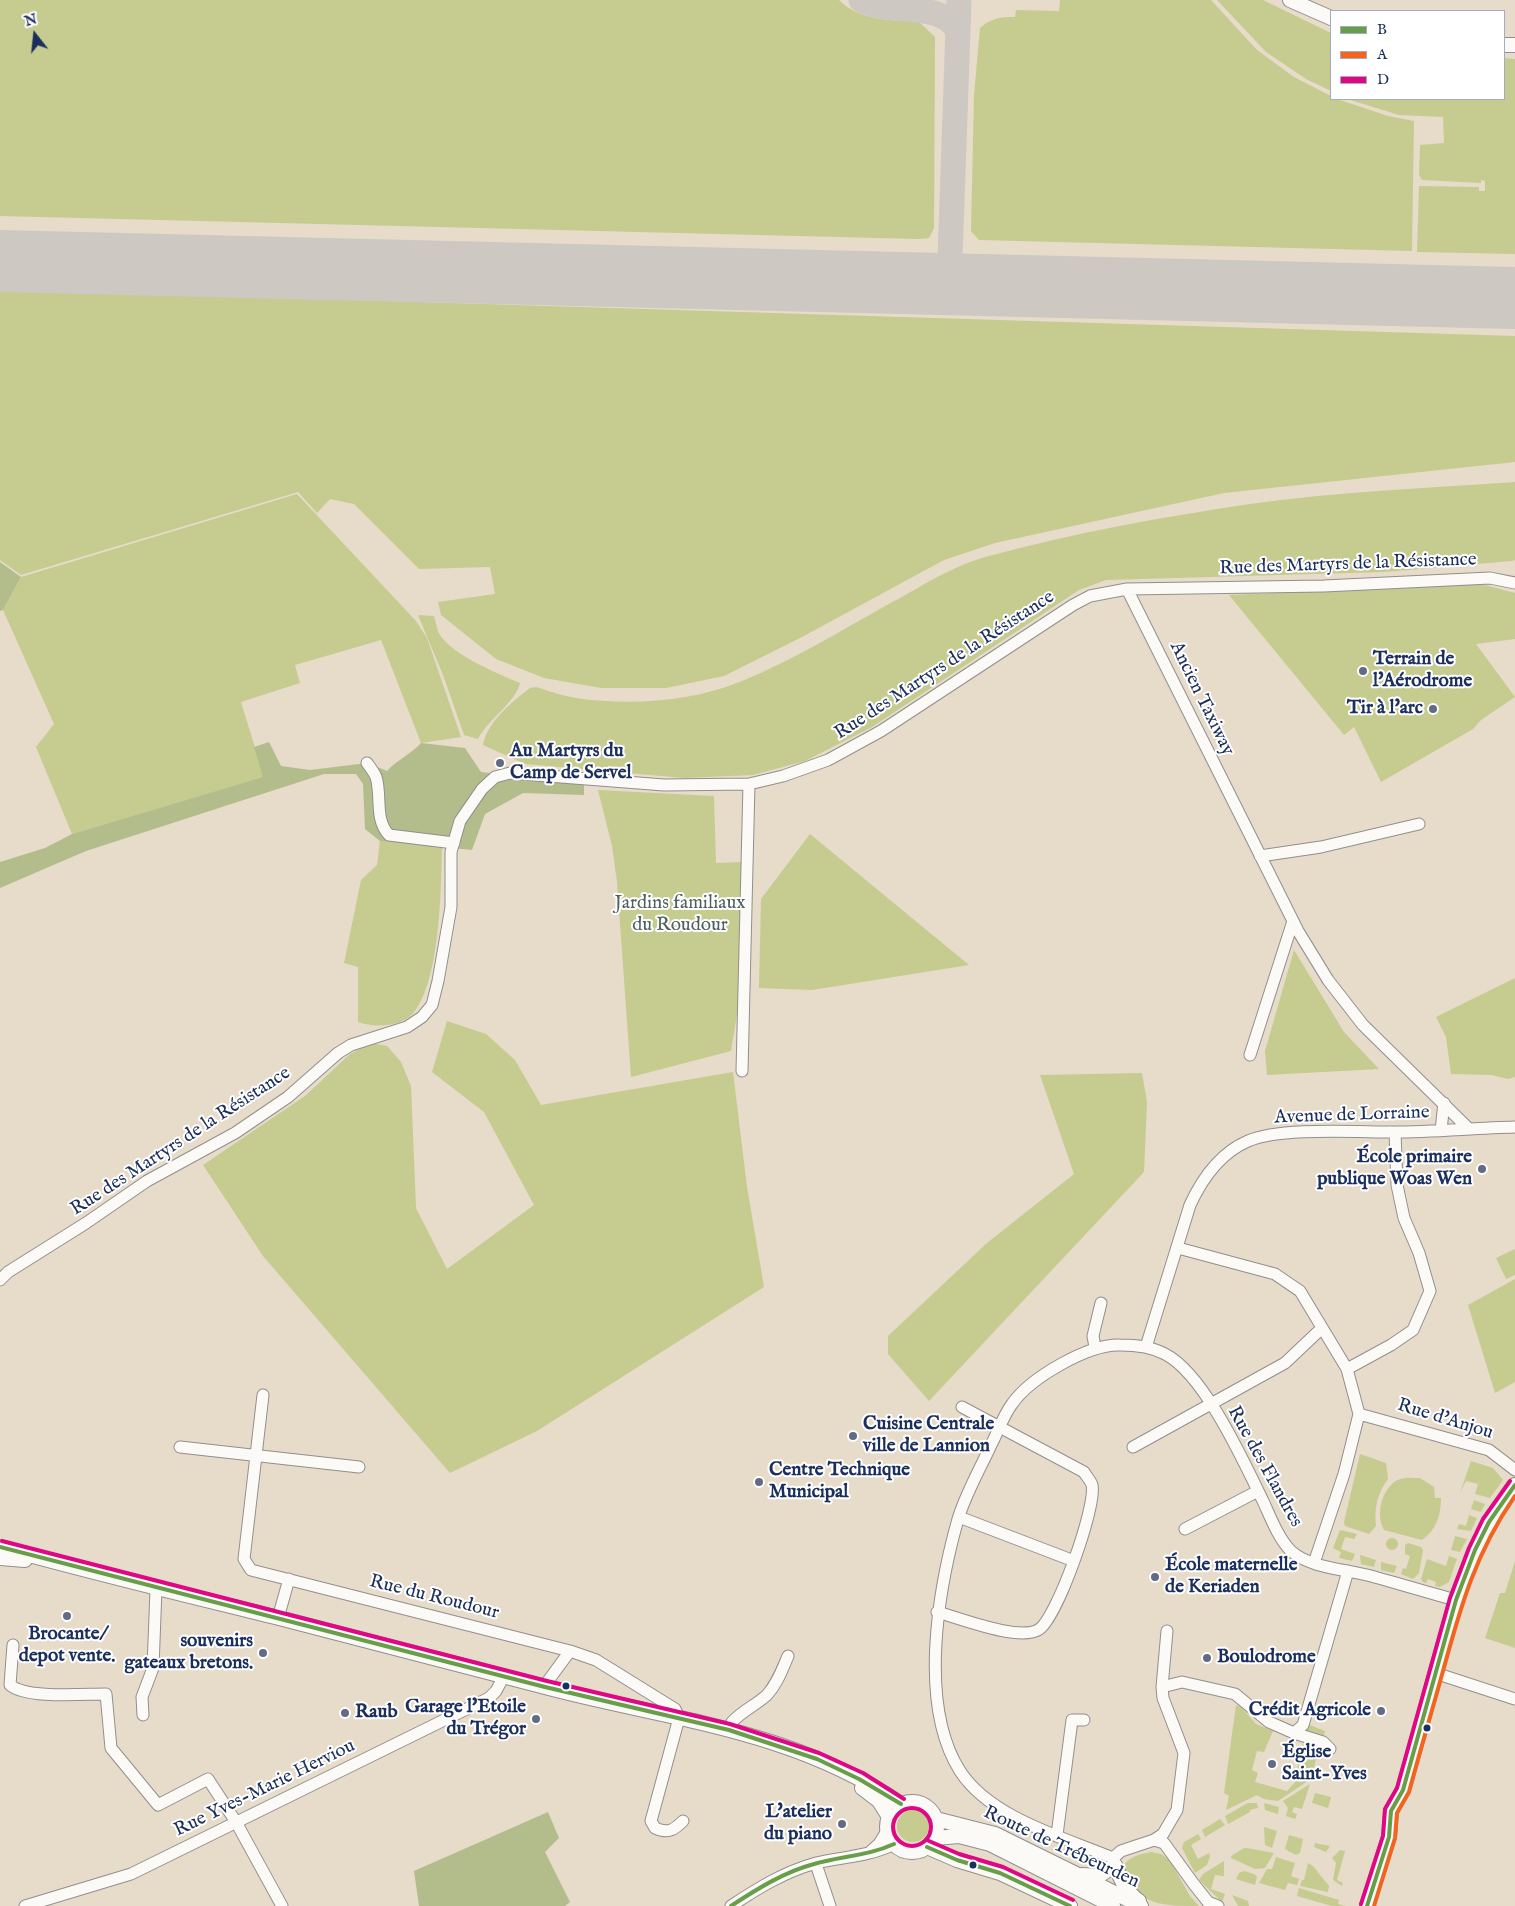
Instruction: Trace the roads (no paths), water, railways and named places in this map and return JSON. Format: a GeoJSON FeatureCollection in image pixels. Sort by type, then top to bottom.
{"type":"FeatureCollection","features":[{"type":"Feature","properties":{"kind":"main road"},"geometry":{"type":"LineString","coordinates":[[1290,0],[1330,18]]}},
{"type":"Feature","properties":{"kind":"main road"},"geometry":{"type":"LineString","coordinates":[[1367,1906],[1389,1837],[1391,1812],[1402,1790],[1456,1600],[1475,1550],[1489,1522],[1515,1485]]}},
{"type":"Feature","properties":{"kind":"main road"},"geometry":{"type":"LineString","coordinates":[[0,1547],[156,1589],[278,1618],[546,1688],[732,1730],[776,1742],[818,1758],[868,1781],[901,1804],[914,1802],[923,1805],[930,1810],[936,1820],[937,1832],[931,1842],[913,1852],[899,1848],[894,1844],[879,1801],[861,1787],[825,1768],[732,1730]]}},
{"type":"Feature","properties":{"kind":"main road"},"geometry":{"type":"LineString","coordinates":[[0,1558],[56,1562]]}},
{"type":"Feature","properties":{"kind":"main road"},"geometry":{"type":"LineString","coordinates":[[888,1824],[901,1804]]}},
{"type":"Feature","properties":{"kind":"main road","name":"Route de Trébeurden"},"geometry":{"type":"LineString","coordinates":[[936,1820],[995,1834],[1142,1906]]}},
{"type":"Feature","properties":{"kind":"main road","name":"Route de Trébeurden"},"geometry":{"type":"LineString","coordinates":[[931,1842],[959,1836],[990,1844],[1113,1906]]}},
{"type":"Feature","properties":{"kind":"main road"},"geometry":{"type":"LineString","coordinates":[[931,1842],[957,1860],[1000,1873],[1070,1906]]}},
{"type":"Feature","properties":{"kind":"main road"},"geometry":{"type":"LineString","coordinates":[[1072,1872],[1099,1876],[1114,1862],[1127,1890],[1146,1906]]}},
{"type":"Feature","properties":{"kind":"street","name":"Rue des Martyrs de la Résistance"},"geometry":{"type":"LineString","coordinates":[[0,1280],[8,1272],[86,1223],[147,1180],[235,1132],[288,1097],[338,1053],[350,1045],[407,1028],[422,1017],[432,1004],[438,981],[451,906],[451,852],[460,821],[482,789],[495,777],[510,773],[664,784],[749,784],[783,776],[828,760],[912,712],[1072,605],[1090,596],[1127,588],[1324,586],[1490,578],[1515,583]]}},
{"type":"Feature","properties":{"kind":"street","name":"Ancien Taxiway"},"geometry":{"type":"LineString","coordinates":[[1127,588],[1293,921],[1328,980],[1363,1025],[1468,1128]]}},
{"type":"Feature","properties":{"kind":"street"},"geometry":{"type":"LineString","coordinates":[[368,763],[376,776],[380,816],[384,830],[389,835],[454,843]]}},
{"type":"Feature","properties":{"kind":"street"},"geometry":{"type":"LineString","coordinates":[[742,1071],[749,784]]}},
{"type":"Feature","properties":{"kind":"street"},"geometry":{"type":"LineString","coordinates":[[1260,856],[1321,846],[1419,824]]}},
{"type":"Feature","properties":{"kind":"street"},"geometry":{"type":"LineString","coordinates":[[1250,1055],[1293,921]]}},
{"type":"Feature","properties":{"kind":"street"},"geometry":{"type":"LineString","coordinates":[[1441,1130],[1444,1103]]}},
{"type":"Feature","properties":{"kind":"street","name":"Avenue de Lorraine"},"geometry":{"type":"LineString","coordinates":[[1146,1348],[1190,1205],[1200,1185],[1213,1168],[1235,1148],[1250,1141],[1310,1132],[1395,1132],[1515,1127]]}},
{"type":"Feature","properties":{"kind":"street"},"geometry":{"type":"LineString","coordinates":[[1347,1369],[1392,1345],[1413,1330],[1430,1291],[1419,1253],[1404,1218],[1397,1185],[1395,1132]]}},
{"type":"Feature","properties":{"kind":"street"},"geometry":{"type":"LineString","coordinates":[[1178,1248],[1275,1274],[1300,1291],[1347,1369],[1359,1414],[1344,1474],[1314,1563]]}},
{"type":"Feature","properties":{"kind":"street"},"geometry":{"type":"LineString","coordinates":[[1101,1303],[1093,1336],[1095,1347],[1049,1371],[1012,1403],[959,1517],[937,1612],[936,1668],[942,1730],[960,1771],[987,1800],[1010,1814],[1114,1862],[1121,1852],[1154,1840],[1163,1834],[1177,1810],[1184,1753],[1163,1698],[1162,1687],[1167,1631]]}},
{"type":"Feature","properties":{"kind":"street"},"geometry":{"type":"LineString","coordinates":[[1133,1447],[1284,1363],[1322,1328]]}},
{"type":"Feature","properties":{"kind":"street","name":"Rue des Flandres"},"geometry":{"type":"LineString","coordinates":[[1095,1347],[1118,1344],[1146,1348],[1165,1354],[1181,1366],[1197,1383],[1210,1404],[1258,1490],[1278,1531],[1291,1551],[1314,1563],[1348,1570],[1456,1600]]}},
{"type":"Feature","properties":{"kind":"street","name":"Rue du Roudour"},"geometry":{"type":"LineString","coordinates":[[263,1395],[244,1559],[251,1570],[570,1651],[596,1660],[651,1693],[676,1709],[679,1718]]}},
{"type":"Feature","properties":{"kind":"street"},"geometry":{"type":"LineString","coordinates":[[937,1612],[1006,1631],[1026,1633],[1038,1630],[1047,1622],[1074,1561],[1083,1535],[1091,1500],[1092,1484],[1084,1472],[962,1407]]}},
{"type":"Feature","properties":{"kind":"street","name":"Rue d'Anjou"},"geometry":{"type":"LineString","coordinates":[[1359,1414],[1488,1450],[1515,1470]]}},
{"type":"Feature","properties":{"kind":"street"},"geometry":{"type":"LineString","coordinates":[[180,1447],[359,1468]]}},
{"type":"Feature","properties":{"kind":"street"},"geometry":{"type":"LineString","coordinates":[[1185,1529],[1258,1490]]}},
{"type":"Feature","properties":{"kind":"street"},"geometry":{"type":"LineString","coordinates":[[959,1517],[1074,1561]]}},
{"type":"Feature","properties":{"kind":"street"},"geometry":{"type":"LineString","coordinates":[[1294,1732],[1303,1725],[1348,1570]]}},
{"type":"Feature","properties":{"kind":"street"},"geometry":{"type":"LineString","coordinates":[[278,1618],[289,1579]]}},
{"type":"Feature","properties":{"kind":"street"},"geometry":{"type":"LineString","coordinates":[[143,1715],[142,1697],[153,1668],[156,1589]]}},
{"type":"Feature","properties":{"kind":"street"},"geometry":{"type":"LineString","coordinates":[[13,1645],[10,1685],[16,1690],[31,1693],[106,1694],[111,1748],[158,1805],[208,1779],[236,1822],[282,1906]]}},
{"type":"Feature","properties":{"kind":"street"},"geometry":{"type":"LineString","coordinates":[[546,1688],[548,1681],[570,1651]]}},
{"type":"Feature","properties":{"kind":"street"},"geometry":{"type":"LineString","coordinates":[[732,1730],[732,1722],[741,1712],[766,1696],[776,1683],[788,1656]]}},
{"type":"Feature","properties":{"kind":"street"},"geometry":{"type":"LineString","coordinates":[[1435,1673],[1515,1698]]}},
{"type":"Feature","properties":{"kind":"street","name":"Rue Yves-Marie Herviou"},"geometry":{"type":"LineString","coordinates":[[26,1906],[131,1874],[489,1698],[496,1691],[504,1676]]}},
{"type":"Feature","properties":{"kind":"street"},"geometry":{"type":"LineString","coordinates":[[1162,1687],[1182,1682],[1236,1694],[1269,1722],[1323,1742],[1330,1749]]}},
{"type":"Feature","properties":{"kind":"street"},"geometry":{"type":"LineString","coordinates":[[679,1718],[651,1821],[655,1828],[669,1831],[675,1829],[683,1821]]}},
{"type":"Feature","properties":{"kind":"street"},"geometry":{"type":"LineString","coordinates":[[1057,1835],[1072,1720],[1084,1720]]}},
{"type":"Feature","properties":{"kind":"street"},"geometry":{"type":"LineString","coordinates":[[870,1852],[879,1844],[888,1824]]}},
{"type":"Feature","properties":{"kind":"street"},"geometry":{"type":"LineString","coordinates":[[1154,1840],[1164,1843],[1208,1902],[1218,1906]]}},
{"type":"Feature","properties":{"kind":"street"},"geometry":{"type":"LineString","coordinates":[[731,1906],[767,1883],[791,1872],[816,1864],[883,1850],[894,1844]]}},
{"type":"Feature","properties":{"kind":"street"},"geometry":{"type":"LineString","coordinates":[[816,1864],[830,1906]]}},
{"type":"Feature","properties":{"kind":"place","name":"Terrain de l'Aérodrome"},"geometry":{"type":"Point","coordinates":[1363,671]}},
{"type":"Feature","properties":{"kind":"place","name":"Tir à l'arc"},"geometry":{"type":"Point","coordinates":[1433,709]}},
{"type":"Feature","properties":{"kind":"place","name":"Au Martyrs du Camp de Servel"},"geometry":{"type":"Point","coordinates":[500,763]}},
{"type":"Feature","properties":{"kind":"place","name":"École primaire publique Woas Wen"},"geometry":{"type":"Point","coordinates":[1482,1169]}},
{"type":"Feature","properties":{"kind":"place","name":"Cuisine Centrale ville de Lannion"},"geometry":{"type":"Point","coordinates":[853,1436]}},
{"type":"Feature","properties":{"kind":"place","name":"Centre Technique Municipal"},"geometry":{"type":"Point","coordinates":[759,1482]}},
{"type":"Feature","properties":{"kind":"place","name":"École maternelle de Keriaden"},"geometry":{"type":"Point","coordinates":[1155,1577]}},
{"type":"Feature","properties":{"kind":"place","name":"Brocante/ depot vente."},"geometry":{"type":"Point","coordinates":[67,1616]}},
{"type":"Feature","properties":{"kind":"place","name":"souvenirs gateaux bretons."},"geometry":{"type":"Point","coordinates":[263,1653]}},
{"type":"Feature","properties":{"kind":"place","name":"Boulodrome"},"geometry":{"type":"Point","coordinates":[1207,1658]}},
{"type":"Feature","properties":{"kind":"place","name":"Crédit Agricole"},"geometry":{"type":"Point","coordinates":[1381,1711]}},
{"type":"Feature","properties":{"kind":"place","name":"Raub"},"geometry":{"type":"Point","coordinates":[345,1713]}},
{"type":"Feature","properties":{"kind":"place","name":"Garage l'Etoile du Trégor"},"geometry":{"type":"Point","coordinates":[536,1719]}},
{"type":"Feature","properties":{"kind":"place","name":"Église Saint-Yves"},"geometry":{"type":"Point","coordinates":[1272,1764]}},
{"type":"Feature","properties":{"kind":"place","name":"L'atelier du piano"},"geometry":{"type":"Point","coordinates":[842,1824]}},
{"type":"Feature","properties":{"kind":"park label","name":"Jardins familiaux du Roudour"},"geometry":{"type":"Point","coordinates":[680,915]}}]}
